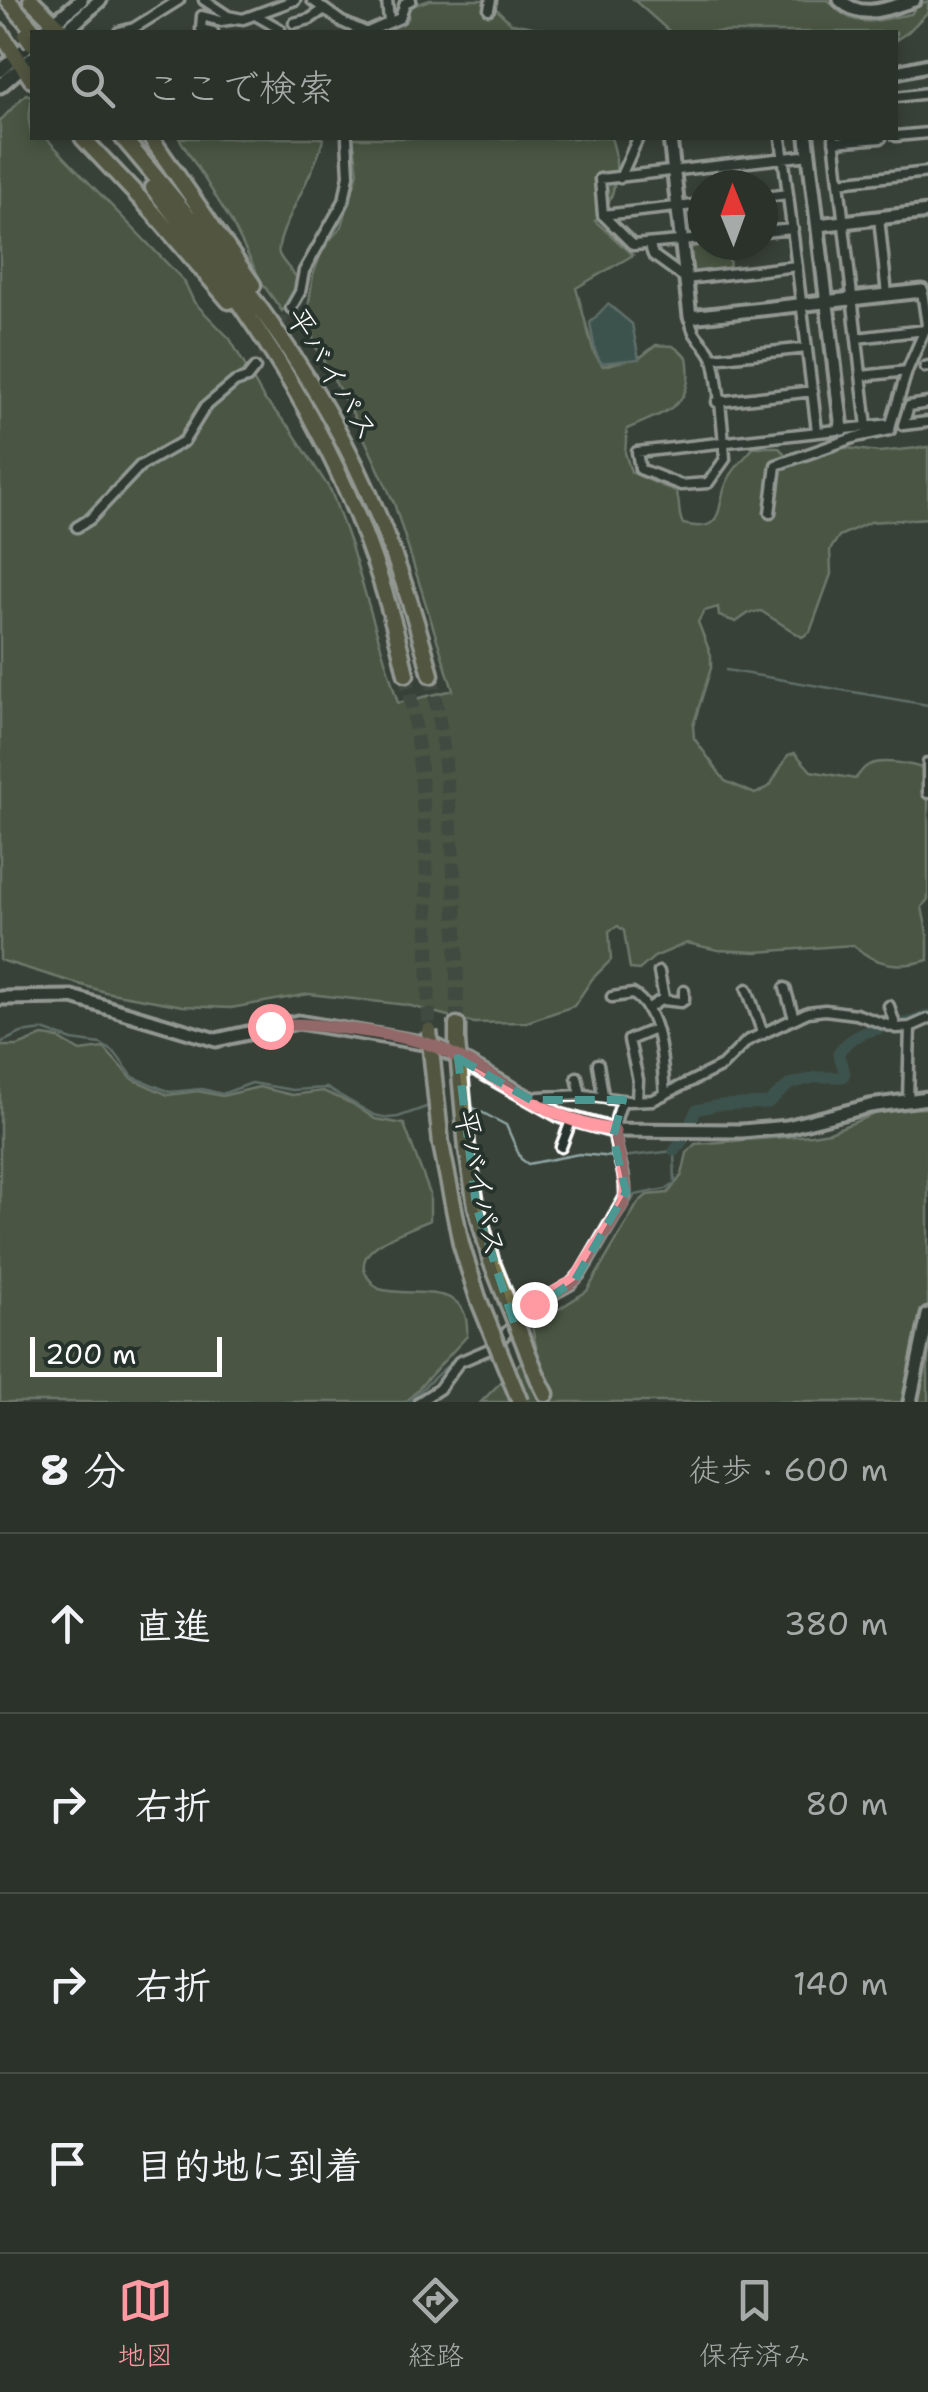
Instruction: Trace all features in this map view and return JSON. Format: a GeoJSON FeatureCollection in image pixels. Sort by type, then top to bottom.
{"type":"FeatureCollection","features":[{"type":"Feature","properties":{"kind":"highway"},"geometry":{"type":"LineString","coordinates":[[8,0],[39,30]]}},
{"type":"Feature","properties":{"kind":"highway"},"geometry":{"type":"LineString","coordinates":[[31,0],[42,30]]}},
{"type":"Feature","properties":{"kind":"highway"},"geometry":{"type":"LineString","coordinates":[[0,4],[37,30]]}},
{"type":"Feature","properties":{"kind":"highway"},"geometry":{"type":"LineString","coordinates":[[0,32],[24,60]]}},
{"type":"Feature","properties":{"kind":"highway"},"geometry":{"type":"LineString","coordinates":[[85,140],[226,296],[316,424]]}},
{"type":"Feature","properties":{"kind":"highway","name":"平バイパス"},"geometry":{"type":"LineString","coordinates":[[113,140],[248,313],[316,424],[368,542],[394,620],[406,674]]}},
{"type":"Feature","properties":{"kind":"highway","name":"平バイパス"},"geometry":{"type":"LineString","coordinates":[[125,140],[221,258],[286,346],[328,412],[372,501],[406,584],[431,675]]}},
{"type":"Feature","properties":{"kind":"highway"},"geometry":{"type":"LineString","coordinates":[[152,140],[308,370],[341,430],[372,501]]}},
{"type":"Feature","properties":{"kind":"highway","name":"平バイパス"},"geometry":{"type":"LineString","coordinates":[[457,1025],[466,1149],[476,1206],[491,1260],[546,1394]]}},
{"type":"Feature","properties":{"kind":"highway","name":"平バイパス"},"geometry":{"type":"LineString","coordinates":[[429,1028],[441,1144],[462,1244],[478,1298],[520,1402]]}},
{"type":"Feature","properties":{"kind":"street"},"geometry":{"type":"LineString","coordinates":[[47,30],[81,0]]}},
{"type":"Feature","properties":{"kind":"street"},"geometry":{"type":"LineString","coordinates":[[50,30],[100,0]]}},
{"type":"Feature","properties":{"kind":"street"},"geometry":{"type":"LineString","coordinates":[[126,30],[179,0]]}},
{"type":"Feature","properties":{"kind":"street"},"geometry":{"type":"LineString","coordinates":[[204,0],[236,18]]}},
{"type":"Feature","properties":{"kind":"street"},"geometry":{"type":"LineString","coordinates":[[205,30],[201,29],[202,16],[221,21],[256,16],[295,0]]}},
{"type":"Feature","properties":{"kind":"street"},"geometry":{"type":"LineString","coordinates":[[312,0],[362,30]]}},
{"type":"Feature","properties":{"kind":"street"},"geometry":{"type":"LineString","coordinates":[[387,0],[389,21]]}},
{"type":"Feature","properties":{"kind":"street"},"geometry":{"type":"LineString","coordinates":[[370,30],[403,15],[405,3],[411,0]]}},
{"type":"Feature","properties":{"kind":"street"},"geometry":{"type":"LineString","coordinates":[[840,0],[858,12],[874,12],[914,0]]}},
{"type":"Feature","properties":{"kind":"street"},"geometry":{"type":"LineString","coordinates":[[294,23],[323,10]]}},
{"type":"Feature","properties":{"kind":"street"},"geometry":{"type":"LineString","coordinates":[[256,16],[280,29]]}},
{"type":"Feature","properties":{"kind":"street"},"geometry":{"type":"LineString","coordinates":[[0,70],[24,60]]}},
{"type":"Feature","properties":{"kind":"street"},"geometry":{"type":"LineString","coordinates":[[0,86],[24,60]]}},
{"type":"Feature","properties":{"kind":"street"},"geometry":{"type":"LineString","coordinates":[[898,72],[928,65]]}},
{"type":"Feature","properties":{"kind":"street"},"geometry":{"type":"LineString","coordinates":[[898,97],[928,93]]}},
{"type":"Feature","properties":{"kind":"street"},"geometry":{"type":"LineString","coordinates":[[898,136],[928,133]]}},
{"type":"Feature","properties":{"kind":"street"},"geometry":{"type":"LineString","coordinates":[[291,308],[300,292],[304,271],[346,196],[346,140]]}},
{"type":"Feature","properties":{"kind":"street"},"geometry":{"type":"LineString","coordinates":[[620,178],[637,140]]}},
{"type":"Feature","properties":{"kind":"street"},"geometry":{"type":"LineString","coordinates":[[670,140],[691,331],[713,358],[724,444],[725,460],[708,482],[681,484],[640,469],[637,452],[724,444],[891,424]]}},
{"type":"Feature","properties":{"kind":"street"},"geometry":{"type":"LineString","coordinates":[[782,140],[818,431]]}},
{"type":"Feature","properties":{"kind":"street"},"geometry":{"type":"LineString","coordinates":[[808,140],[842,429]]}},
{"type":"Feature","properties":{"kind":"street"},"geometry":{"type":"LineString","coordinates":[[834,140],[868,427]]}},
{"type":"Feature","properties":{"kind":"street"},"geometry":{"type":"LineString","coordinates":[[688,241],[633,245],[604,215],[600,179],[810,155]]}},
{"type":"Feature","properties":{"kind":"street"},"geometry":{"type":"LineString","coordinates":[[839,182],[928,172]]}},
{"type":"Feature","properties":{"kind":"street"},"geometry":{"type":"LineString","coordinates":[[778,195],[788,194]]}},
{"type":"Feature","properties":{"kind":"street"},"geometry":{"type":"LineString","coordinates":[[604,215],[688,206]]}},
{"type":"Feature","properties":{"kind":"street"},"geometry":{"type":"LineString","coordinates":[[818,225],[928,212]]}},
{"type":"Feature","properties":{"kind":"street"},"geometry":{"type":"LineString","coordinates":[[878,217],[887,295]]}},
{"type":"Feature","properties":{"kind":"street"},"geometry":{"type":"LineString","coordinates":[[778,230],[793,229]]}},
{"type":"Feature","properties":{"kind":"street"},"geometry":{"type":"LineString","coordinates":[[650,246],[653,255],[686,279],[797,266]]}},
{"type":"Feature","properties":{"kind":"street"},"geometry":{"type":"LineString","coordinates":[[690,317],[922,291],[925,330],[907,371],[890,430],[856,436],[776,465],[770,512]]}},
{"type":"Feature","properties":{"kind":"street"},"geometry":{"type":"LineString","coordinates":[[857,338],[925,330]]}},
{"type":"Feature","properties":{"kind":"street"},"geometry":{"type":"LineString","coordinates":[[713,358],[807,348]]}},
{"type":"Feature","properties":{"kind":"street"},"geometry":{"type":"LineString","coordinates":[[77,528],[140,466],[184,441],[204,407],[234,382],[247,378],[255,368]]}},
{"type":"Feature","properties":{"kind":"street"},"geometry":{"type":"LineString","coordinates":[[862,376],[907,371]]}},
{"type":"Feature","properties":{"kind":"street"},"geometry":{"type":"LineString","coordinates":[[718,402],[812,391]]}},
{"type":"Feature","properties":{"kind":"street"},"geometry":{"type":"LineString","coordinates":[[928,404],[908,406],[903,425],[928,422]]}},
{"type":"Feature","properties":{"kind":"street"},"geometry":{"type":"LineString","coordinates":[[928,763],[928,793]]}},
{"type":"Feature","properties":{"kind":"street"},"geometry":{"type":"LineString","coordinates":[[659,972],[663,1000]]}},
{"type":"Feature","properties":{"kind":"street"},"geometry":{"type":"LineString","coordinates":[[785,988],[794,1018]]}},
{"type":"Feature","properties":{"kind":"street"},"geometry":{"type":"LineString","coordinates":[[747,989],[763,1034]]}},
{"type":"Feature","properties":{"kind":"street"},"geometry":{"type":"LineString","coordinates":[[648,1010],[663,1000],[681,1002],[684,991]]}},
{"type":"Feature","properties":{"kind":"street"},"geometry":{"type":"LineString","coordinates":[[612,997],[636,995],[648,1010],[655,1029],[665,1094]]}},
{"type":"Feature","properties":{"kind":"street"},"geometry":{"type":"LineString","coordinates":[[0,998],[72,997],[216,1040],[298,1022],[423,1043],[438,1047],[571,1121],[614,1130],[787,1127],[870,1106],[928,1098]]}},
{"type":"Feature","properties":{"kind":"street"},"geometry":{"type":"LineString","coordinates":[[889,1006],[896,1028]]}},
{"type":"Feature","properties":{"kind":"street"},"geometry":{"type":"LineString","coordinates":[[533,1101],[540,1097],[581,1095],[653,1100],[722,1066],[738,1047],[818,1010],[870,1013],[896,1028],[928,1019]]}},
{"type":"Feature","properties":{"kind":"street"},"geometry":{"type":"LineString","coordinates":[[908,1100],[910,1027]]}},
{"type":"Feature","properties":{"kind":"street"},"geometry":{"type":"LineString","coordinates":[[638,1100],[630,1040],[655,1029]]}},
{"type":"Feature","properties":{"kind":"street"},"geometry":{"type":"LineString","coordinates":[[598,1064],[603,1095]]}},
{"type":"Feature","properties":{"kind":"street"},"geometry":{"type":"LineString","coordinates":[[578,1077],[581,1095]]}},
{"type":"Feature","properties":{"kind":"street"},"geometry":{"type":"LineString","coordinates":[[419,1402],[439,1389],[459,1362],[494,1346],[523,1312],[571,1284],[581,1273],[625,1197],[614,1130],[623,1100]]}},
{"type":"Feature","properties":{"kind":"street"},"geometry":{"type":"LineString","coordinates":[[561,1147],[571,1121]]}},
{"type":"Feature","properties":{"kind":"street"},"geometry":{"type":"LineString","coordinates":[[910,1402],[928,1315]]}},
{"type":"Feature","properties":{"kind":"highlighted area"},"geometry":{"type":"Polygon","coordinates":[[[458,1058],[531,1100],[623,1100],[613,1137],[626,1192],[575,1280],[514,1323],[476,1206],[458,1058]]]}},
{"type":"Feature","properties":{"kind":"green space"},"geometry":{"type":"Polygon","coordinates":[[[430,0],[487,0],[511,23],[548,30],[386,30],[408,19],[409,7],[430,0]]]}},
{"type":"Feature","properties":{"kind":"green space"},"geometry":{"type":"Polygon","coordinates":[[[634,0],[828,0],[847,17],[866,21],[911,14],[917,5],[928,1],[928,12],[898,39],[898,30],[668,30],[634,0]]]}},
{"type":"Feature","properties":{"kind":"green space"},"geometry":{"type":"Polygon","coordinates":[[[26,94],[30,95],[30,140],[48,140],[184,281],[194,302],[230,339],[264,399],[290,428],[331,491],[398,703],[453,690],[394,503],[354,416],[314,344],[308,309],[313,275],[323,248],[342,226],[358,172],[353,140],[611,140],[615,182],[608,203],[595,221],[633,255],[576,288],[594,353],[603,366],[642,356],[656,345],[673,346],[687,357],[689,374],[682,397],[665,411],[627,429],[625,453],[631,472],[676,492],[683,524],[697,526],[714,521],[730,475],[754,447],[778,447],[786,455],[822,445],[879,452],[928,447],[928,518],[870,522],[839,536],[830,550],[831,574],[810,632],[802,637],[761,611],[749,613],[736,622],[719,616],[718,607],[704,611],[698,622],[711,655],[711,668],[693,726],[694,738],[725,781],[755,794],[770,786],[788,755],[795,753],[811,771],[855,779],[867,766],[880,762],[928,770],[928,899],[922,907],[928,960],[888,963],[853,945],[756,952],[687,943],[654,957],[639,970],[630,969],[624,931],[618,926],[609,931],[611,960],[574,1006],[527,1022],[474,1023],[407,1005],[309,994],[231,1008],[183,1006],[105,992],[0,960],[0,121],[26,94]]]}},
{"type":"Feature","properties":{"kind":"green space"},"geometry":{"type":"Polygon","coordinates":[[[180,140],[322,140],[279,245],[280,257],[298,279],[293,298],[282,311],[262,283],[231,221],[180,140]]]}},
{"type":"Feature","properties":{"kind":"green space"},"geometry":{"type":"Polygon","coordinates":[[[690,260],[729,260],[730,270],[693,275],[690,260]]]}},
{"type":"Feature","properties":{"kind":"green space"},"geometry":{"type":"Polygon","coordinates":[[[42,1036],[58,1038],[80,1051],[104,1048],[132,1079],[168,1095],[198,1091],[222,1096],[259,1087],[292,1095],[323,1091],[375,1119],[404,1124],[430,1194],[430,1220],[390,1238],[368,1254],[364,1264],[367,1276],[379,1289],[450,1298],[466,1318],[467,1336],[406,1402],[0,1402],[0,1046],[18,1046],[42,1036]]]}},
{"type":"Feature","properties":{"kind":"green space"},"geometry":{"type":"Polygon","coordinates":[[[928,1108],[928,1402],[481,1402],[536,1347],[532,1326],[587,1291],[638,1203],[647,1195],[668,1193],[682,1175],[687,1153],[695,1144],[811,1135],[830,1132],[887,1109],[928,1108]]]}},
{"type":"Feature","properties":{"kind":"water"},"geometry":{"type":"Polygon","coordinates":[[[608,304],[632,324],[639,359],[601,363],[590,323],[608,304]]]}},
{"type":"Feature","properties":{"kind":"waterway"},"geometry":{"type":"LineString","coordinates":[[726,670],[928,705]]}},
{"type":"Feature","properties":{"kind":"waterway"},"geometry":{"type":"LineString","coordinates":[[674,1151],[696,1110],[768,1103],[790,1084],[817,1077],[843,1077],[838,1054],[846,1044],[867,1032],[928,1015]]}},
{"type":"Feature","properties":{"kind":"waterway"},"geometry":{"type":"LineString","coordinates":[[0,1043],[21,1033],[43,1030],[101,1044],[115,1053],[133,1077],[170,1092],[202,1089],[222,1094],[252,1083],[292,1090],[327,1088],[374,1115],[388,1118],[432,1105]]}},
{"type":"Feature","properties":{"kind":"waterway"},"geometry":{"type":"LineString","coordinates":[[468,1105],[506,1125],[521,1159],[528,1164],[579,1154],[614,1157]]}},
{"type":"Feature","properties":{"kind":"waterway"},"geometry":{"type":"LineString","coordinates":[[524,1322],[578,1284],[635,1195],[675,1184],[674,1151],[622,1157]]}},
{"type":"Feature","properties":{"kind":"waterway"},"geometry":{"type":"LineString","coordinates":[[504,1344],[515,1331]]}},
{"type":"Feature","properties":{"kind":"waterway"},"geometry":{"type":"LineString","coordinates":[[474,1359],[494,1353]]}},
{"type":"Feature","properties":{"kind":"waterway"},"geometry":{"type":"LineString","coordinates":[[407,1402],[446,1367],[466,1355]]}},
{"type":"Feature","properties":{"kind":"tunnel"},"geometry":{"type":"LineString","coordinates":[[275,334],[291,308]]}},
{"type":"Feature","properties":{"kind":"tunnel"},"geometry":{"type":"LineString","coordinates":[[255,368],[268,346]]}},
{"type":"Feature","properties":{"kind":"tunnel"},"geometry":{"type":"LineString","coordinates":[[406,674],[423,805],[429,1026]]}},
{"type":"Feature","properties":{"kind":"tunnel"},"geometry":{"type":"LineString","coordinates":[[431,675],[453,849],[457,1025]]}},
{"type":"Feature","properties":{"kind":"route"},"geometry":{"type":"LineString","coordinates":[[270,1026],[298,1022],[438,1047],[571,1121],[614,1130],[626,1188],[624,1203],[575,1280],[534,1304]]}}]}
